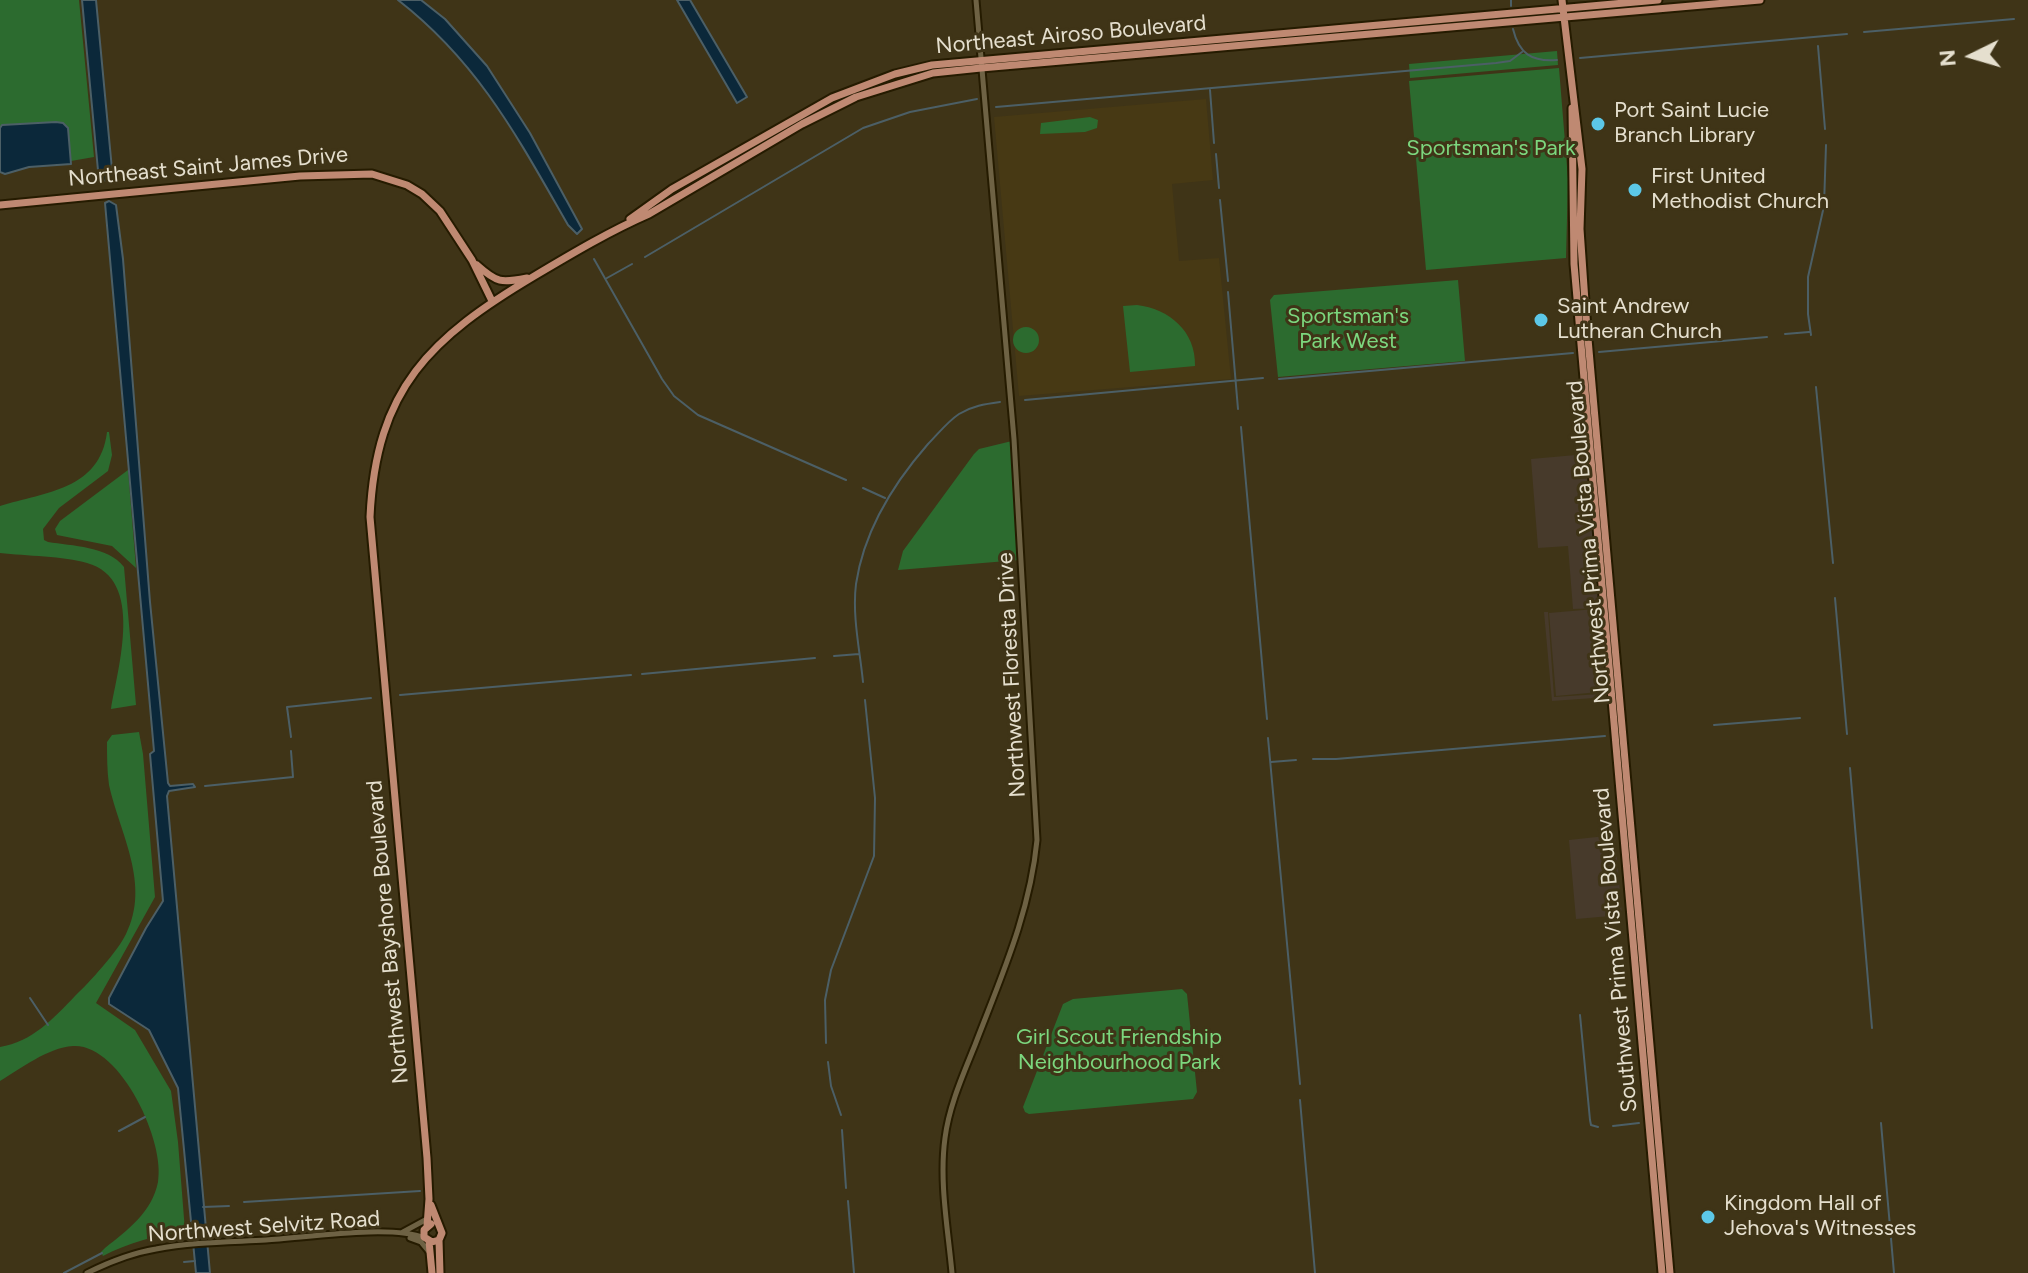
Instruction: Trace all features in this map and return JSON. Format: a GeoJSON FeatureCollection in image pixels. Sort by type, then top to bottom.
{"type":"FeatureCollection","features":[{"type":"Feature","properties":{"kind":"main road"},"geometry":{"type":"LineString","coordinates":[[1563,9],[1658,0]]}},
{"type":"Feature","properties":{"kind":"main road"},"geometry":{"type":"LineString","coordinates":[[1563,9],[1760,0]]}},
{"type":"Feature","properties":{"kind":"main road","name":"Northeast Airoso Boulevard"},"geometry":{"type":"LineString","coordinates":[[492,301],[621,226],[672,189],[832,98],[895,74],[932,65],[981,64],[1563,9]]}},
{"type":"Feature","properties":{"kind":"main road"},"geometry":{"type":"LineString","coordinates":[[1563,9],[1581,162],[1578,263]]}},
{"type":"Feature","properties":{"kind":"main road","name":"Northeast Saint James Drive"},"geometry":{"type":"LineString","coordinates":[[2,204],[300,176],[372,174],[407,185],[432,203],[451,225],[492,301]]}},
{"type":"Feature","properties":{"kind":"main road"},"geometry":{"type":"LineString","coordinates":[[472,260],[500,282],[533,277]]}},
{"type":"Feature","properties":{"kind":"main road","name":"Northwest Prima Vista Boulevard"},"geometry":{"type":"LineString","coordinates":[[1578,263],[1607,645],[1622,770]]}},
{"type":"Feature","properties":{"kind":"main road","name":"Northwest Prima Vista Boulevard"},"geometry":{"type":"LineString","coordinates":[[1578,263],[1620,693],[1622,770]]}},
{"type":"Feature","properties":{"kind":"main road","name":"Northwest Bayshore Boulevard"},"geometry":{"type":"LineString","coordinates":[[427,1240],[429,1199],[370,517],[372,486],[386,424],[407,384],[436,345],[492,301]]}},
{"type":"Feature","properties":{"kind":"main road"},"geometry":{"type":"LineString","coordinates":[[1607,645],[1612,651],[1615,689],[1620,693]]}},
{"type":"Feature","properties":{"kind":"main road","name":"Southwest Prima Vista Boulevard"},"geometry":{"type":"LineString","coordinates":[[1622,770],[1653,1125]]}},
{"type":"Feature","properties":{"kind":"main road"},"geometry":{"type":"LineString","coordinates":[[1653,1125],[1662,1273]]}},
{"type":"Feature","properties":{"kind":"main road"},"geometry":{"type":"LineString","coordinates":[[1653,1125],[1670,1273]]}},
{"type":"Feature","properties":{"kind":"main road","name":"Northwest Bayshore Boulevard"},"geometry":{"type":"LineString","coordinates":[[429,1199],[442,1233],[439,1240]]}},
{"type":"Feature","properties":{"kind":"main road"},"geometry":{"type":"LineString","coordinates":[[427,1224],[437,1225]]}},
{"type":"Feature","properties":{"kind":"main road"},"geometry":{"type":"LineString","coordinates":[[432,1273],[427,1240],[439,1240],[440,1273]]}},
{"type":"Feature","properties":{"kind":"street","name":"Northwest Floresta Drive"},"geometry":{"type":"LineString","coordinates":[[952,1273],[944,1185],[945,1137],[958,1088],[1025,910],[1034,873],[1037,840],[1017,485],[976,0]]}},
{"type":"Feature","properties":{"kind":"street","name":"Northwest Selvitz Road"},"geometry":{"type":"LineString","coordinates":[[87,1273],[108,1262],[154,1249],[190,1244],[401,1233],[427,1224]]}},
{"type":"Feature","properties":{"kind":"street","name":"Northwest Selvitz Road"},"geometry":{"type":"LineString","coordinates":[[401,1233],[427,1240]]}},
{"type":"Feature","properties":{"kind":"street"},"geometry":{"type":"LineString","coordinates":[[401,1233],[421,1242],[430,1253]]}},
{"type":"Feature","properties":{"kind":"shaded area"},"geometry":{"type":"Polygon","coordinates":[[[1206,99],[1213,180],[1172,184],[1179,261],[1219,258],[1231,379],[1019,396],[994,117],[1206,99]]]}},
{"type":"Feature","properties":{"kind":"shaded area"},"geometry":{"type":"Polygon","coordinates":[[[1587,454],[1608,697],[1552,701],[1544,612],[1548,612],[1554,697],[1600,694],[1605,686],[1597,608],[1573,609],[1568,546],[1538,548],[1531,459],[1587,454]]]}},
{"type":"Feature","properties":{"kind":"shaded area"},"geometry":{"type":"Polygon","coordinates":[[[1595,609],[1603,687],[1599,692],[1556,696],[1549,613],[1595,609]]]}},
{"type":"Feature","properties":{"kind":"shaded area"},"geometry":{"type":"Polygon","coordinates":[[[1615,835],[1622,915],[1576,919],[1569,840],[1615,835]]]}},
{"type":"Feature","properties":{"kind":"green space"},"geometry":{"type":"Polygon","coordinates":[[[0,0],[79,0],[94,157],[71,161],[68,128],[63,123],[3,125],[0,128],[0,0]]]}},
{"type":"Feature","properties":{"kind":"green space"},"geometry":{"type":"Polygon","coordinates":[[[1557,51],[1558,65],[1410,78],[1409,64],[1557,51]]]}},
{"type":"Feature","properties":{"kind":"green space","name":"Sportsman's Park"},"geometry":{"type":"Polygon","coordinates":[[[1559,68],[1568,179],[1566,258],[1426,270],[1409,81],[1559,68]]]}},
{"type":"Feature","properties":{"kind":"green space"},"geometry":{"type":"Polygon","coordinates":[[[1090,117],[1098,120],[1097,128],[1085,132],[1040,134],[1041,123],[1090,117]]]}},
{"type":"Feature","properties":{"kind":"green space","name":"Sportsman's Park West"},"geometry":{"type":"Polygon","coordinates":[[[1458,280],[1465,361],[1278,377],[1270,300],[1274,295],[1458,280]]]}},
{"type":"Feature","properties":{"kind":"green space"},"geometry":{"type":"Polygon","coordinates":[[[1137,305],[1160,311],[1186,332],[1195,366],[1130,372],[1123,306],[1137,305]]]}},
{"type":"Feature","properties":{"kind":"green space"},"geometry":{"type":"Polygon","coordinates":[[[1026,327],[1035,331],[1039,340],[1035,349],[1026,353],[1017,349],[1013,340],[1017,331],[1026,327]]]}},
{"type":"Feature","properties":{"kind":"green space"},"geometry":{"type":"Polygon","coordinates":[[[107,432],[112,455],[108,471],[59,508],[43,529],[44,540],[48,542],[99,551],[124,567],[136,705],[111,709],[123,626],[122,605],[116,587],[105,572],[87,563],[0,553],[0,506],[52,492],[82,477],[94,466],[107,432]]]}},
{"type":"Feature","properties":{"kind":"green space"},"geometry":{"type":"Polygon","coordinates":[[[1012,441],[1019,560],[898,570],[903,551],[974,454],[979,449],[1012,441]]]}},
{"type":"Feature","properties":{"kind":"green space"},"geometry":{"type":"Polygon","coordinates":[[[128,470],[136,568],[112,546],[57,535],[55,529],[60,521],[128,470]]]}},
{"type":"Feature","properties":{"kind":"green space"},"geometry":{"type":"Polygon","coordinates":[[[139,732],[155,897],[96,1003],[135,1030],[171,1091],[185,1231],[142,1240],[103,1256],[101,1252],[145,1211],[158,1182],[155,1143],[136,1098],[123,1077],[107,1060],[90,1049],[73,1046],[44,1055],[0,1081],[0,1047],[22,1040],[50,1020],[88,983],[126,934],[133,915],[135,878],[109,785],[107,742],[112,735],[139,732]]]}},
{"type":"Feature","properties":{"kind":"green space","name":"Girl Scout Friendship Neighbourhood Park"},"geometry":{"type":"Polygon","coordinates":[[[1182,989],[1187,994],[1197,1092],[1193,1099],[1025,1112],[1023,1107],[1063,1004],[1073,999],[1182,989]]]}},
{"type":"Feature","properties":{"kind":"water"},"geometry":{"type":"Polygon","coordinates":[[[82,0],[96,0],[113,180],[99,181],[82,0]]]}},
{"type":"Feature","properties":{"kind":"water"},"geometry":{"type":"Polygon","coordinates":[[[398,0],[421,0],[445,19],[487,66],[530,133],[582,229],[577,234],[568,225],[514,132],[474,76],[427,24],[398,0]]]}},
{"type":"Feature","properties":{"kind":"water"},"geometry":{"type":"Polygon","coordinates":[[[677,0],[690,0],[747,97],[737,103],[677,0]]]}},
{"type":"Feature","properties":{"kind":"water"},"geometry":{"type":"Polygon","coordinates":[[[56,122],[68,128],[71,164],[29,167],[5,174],[0,172],[2,125],[56,122]]]}},
{"type":"Feature","properties":{"kind":"water"},"geometry":{"type":"Polygon","coordinates":[[[109,201],[116,205],[123,259],[150,602],[168,783],[170,786],[193,784],[195,787],[169,791],[167,796],[210,1273],[196,1273],[178,1088],[149,1030],[109,1004],[109,998],[163,901],[150,754],[154,751],[105,203],[109,201]]]}},
{"type":"Feature","properties":{"kind":"waterway"},"geometry":{"type":"LineString","coordinates":[[1511,0],[1511,6]]}},
{"type":"Feature","properties":{"kind":"waterway"},"geometry":{"type":"LineString","coordinates":[[1864,32],[2014,19]]}},
{"type":"Feature","properties":{"kind":"waterway"},"geometry":{"type":"LineString","coordinates":[[1513,29],[1519,45],[1528,55],[1540,60],[1557,60]]}},
{"type":"Feature","properties":{"kind":"waterway"},"geometry":{"type":"LineString","coordinates":[[1580,58],[1847,34]]}},
{"type":"Feature","properties":{"kind":"waterway"},"geometry":{"type":"LineString","coordinates":[[1818,46],[1825,129]]}},
{"type":"Feature","properties":{"kind":"waterway"},"geometry":{"type":"LineString","coordinates":[[996,107],[1496,63],[1510,61],[1522,52]]}},
{"type":"Feature","properties":{"kind":"waterway"},"geometry":{"type":"LineString","coordinates":[[1210,90],[1214,143]]}},
{"type":"Feature","properties":{"kind":"waterway"},"geometry":{"type":"LineString","coordinates":[[645,257],[863,128],[910,112],[977,99]]}},
{"type":"Feature","properties":{"kind":"waterway"},"geometry":{"type":"LineString","coordinates":[[1811,335],[1808,277],[1824,206],[1826,145]]}},
{"type":"Feature","properties":{"kind":"waterway"},"geometry":{"type":"LineString","coordinates":[[1216,154],[1219,188]]}},
{"type":"Feature","properties":{"kind":"waterway"},"geometry":{"type":"LineString","coordinates":[[1220,200],[1228,281]]}},
{"type":"Feature","properties":{"kind":"waterway"},"geometry":{"type":"LineString","coordinates":[[594,259],[674,396],[698,415],[846,480]]}},
{"type":"Feature","properties":{"kind":"waterway"},"geometry":{"type":"LineString","coordinates":[[607,278],[632,264]]}},
{"type":"Feature","properties":{"kind":"waterway"},"geometry":{"type":"LineString","coordinates":[[1228,292],[1238,409]]}},
{"type":"Feature","properties":{"kind":"waterway"},"geometry":{"type":"LineString","coordinates":[[1785,334],[1809,332]]}},
{"type":"Feature","properties":{"kind":"waterway"},"geometry":{"type":"LineString","coordinates":[[1599,352],[1767,337]]}},
{"type":"Feature","properties":{"kind":"waterway"},"geometry":{"type":"LineString","coordinates":[[1279,379],[1573,353]]}},
{"type":"Feature","properties":{"kind":"waterway"},"geometry":{"type":"LineString","coordinates":[[1025,400],[1263,378]]}},
{"type":"Feature","properties":{"kind":"waterway"},"geometry":{"type":"LineString","coordinates":[[1816,387],[1833,563]]}},
{"type":"Feature","properties":{"kind":"waterway"},"geometry":{"type":"LineString","coordinates":[[863,682],[855,596],[860,564],[873,527],[903,475],[947,424],[969,409],[1000,402]]}},
{"type":"Feature","properties":{"kind":"waterway"},"geometry":{"type":"LineString","coordinates":[[1241,427],[1267,719]]}},
{"type":"Feature","properties":{"kind":"waterway"},"geometry":{"type":"LineString","coordinates":[[863,488],[885,498]]}},
{"type":"Feature","properties":{"kind":"waterway"},"geometry":{"type":"LineString","coordinates":[[1835,598],[1847,734]]}},
{"type":"Feature","properties":{"kind":"waterway"},"geometry":{"type":"LineString","coordinates":[[834,656],[859,654]]}},
{"type":"Feature","properties":{"kind":"waterway"},"geometry":{"type":"LineString","coordinates":[[642,674],[815,658]]}},
{"type":"Feature","properties":{"kind":"waterway"},"geometry":{"type":"LineString","coordinates":[[400,695],[631,675]]}},
{"type":"Feature","properties":{"kind":"waterway"},"geometry":{"type":"LineString","coordinates":[[291,737],[287,707],[371,698]]}},
{"type":"Feature","properties":{"kind":"waterway"},"geometry":{"type":"LineString","coordinates":[[826,1043],[825,1000],[831,970],[874,856],[875,798],[865,700]]}},
{"type":"Feature","properties":{"kind":"waterway"},"geometry":{"type":"LineString","coordinates":[[1714,725],[1800,718]]}},
{"type":"Feature","properties":{"kind":"waterway"},"geometry":{"type":"LineString","coordinates":[[1313,759],[1605,736]]}},
{"type":"Feature","properties":{"kind":"waterway"},"geometry":{"type":"LineString","coordinates":[[1268,738],[1300,1084]]}},
{"type":"Feature","properties":{"kind":"waterway"},"geometry":{"type":"LineString","coordinates":[[205,786],[293,777],[291,751]]}},
{"type":"Feature","properties":{"kind":"waterway"},"geometry":{"type":"LineString","coordinates":[[1271,762],[1296,760]]}},
{"type":"Feature","properties":{"kind":"waterway"},"geometry":{"type":"LineString","coordinates":[[1850,768],[1872,1028]]}},
{"type":"Feature","properties":{"kind":"waterway"},"geometry":{"type":"LineString","coordinates":[[30,998],[48,1025]]}},
{"type":"Feature","properties":{"kind":"waterway"},"geometry":{"type":"LineString","coordinates":[[1580,1015],[1590,1120],[1591,1125],[1598,1127]]}},
{"type":"Feature","properties":{"kind":"waterway"},"geometry":{"type":"LineString","coordinates":[[828,1062],[831,1086],[841,1115]]}},
{"type":"Feature","properties":{"kind":"waterway"},"geometry":{"type":"LineString","coordinates":[[1300,1100],[1315,1273]]}},
{"type":"Feature","properties":{"kind":"waterway"},"geometry":{"type":"LineString","coordinates":[[119,1131],[145,1117]]}},
{"type":"Feature","properties":{"kind":"waterway"},"geometry":{"type":"LineString","coordinates":[[1613,1126],[1639,1123]]}},
{"type":"Feature","properties":{"kind":"waterway"},"geometry":{"type":"LineString","coordinates":[[1881,1123],[1894,1273]]}},
{"type":"Feature","properties":{"kind":"waterway"},"geometry":{"type":"LineString","coordinates":[[842,1130],[846,1188]]}},
{"type":"Feature","properties":{"kind":"waterway"},"geometry":{"type":"LineString","coordinates":[[244,1202],[420,1191]]}},
{"type":"Feature","properties":{"kind":"waterway"},"geometry":{"type":"LineString","coordinates":[[848,1201],[854,1273]]}},
{"type":"Feature","properties":{"kind":"waterway"},"geometry":{"type":"LineString","coordinates":[[203,1207],[229,1206]]}},
{"type":"Feature","properties":{"kind":"waterway"},"geometry":{"type":"LineString","coordinates":[[64,1273],[102,1253]]}},
{"type":"Feature","properties":{"kind":"waterway"},"geometry":{"type":"LineString","coordinates":[[184,1262],[195,1261]]}},
{"type":"Feature","properties":{"kind":"place","name":"Port Saint Lucie Branch Library"},"geometry":{"type":"Point","coordinates":[1598,124]}},
{"type":"Feature","properties":{"kind":"place","name":"First United Methodist Church"},"geometry":{"type":"Point","coordinates":[1635,190]}},
{"type":"Feature","properties":{"kind":"place","name":"Saint Andrew Lutheran Church"},"geometry":{"type":"Point","coordinates":[1541,320]}},
{"type":"Feature","properties":{"kind":"place","name":"Kingdom Hall of Jehova's Witnesses"},"geometry":{"type":"Point","coordinates":[1708,1217]}}]}
